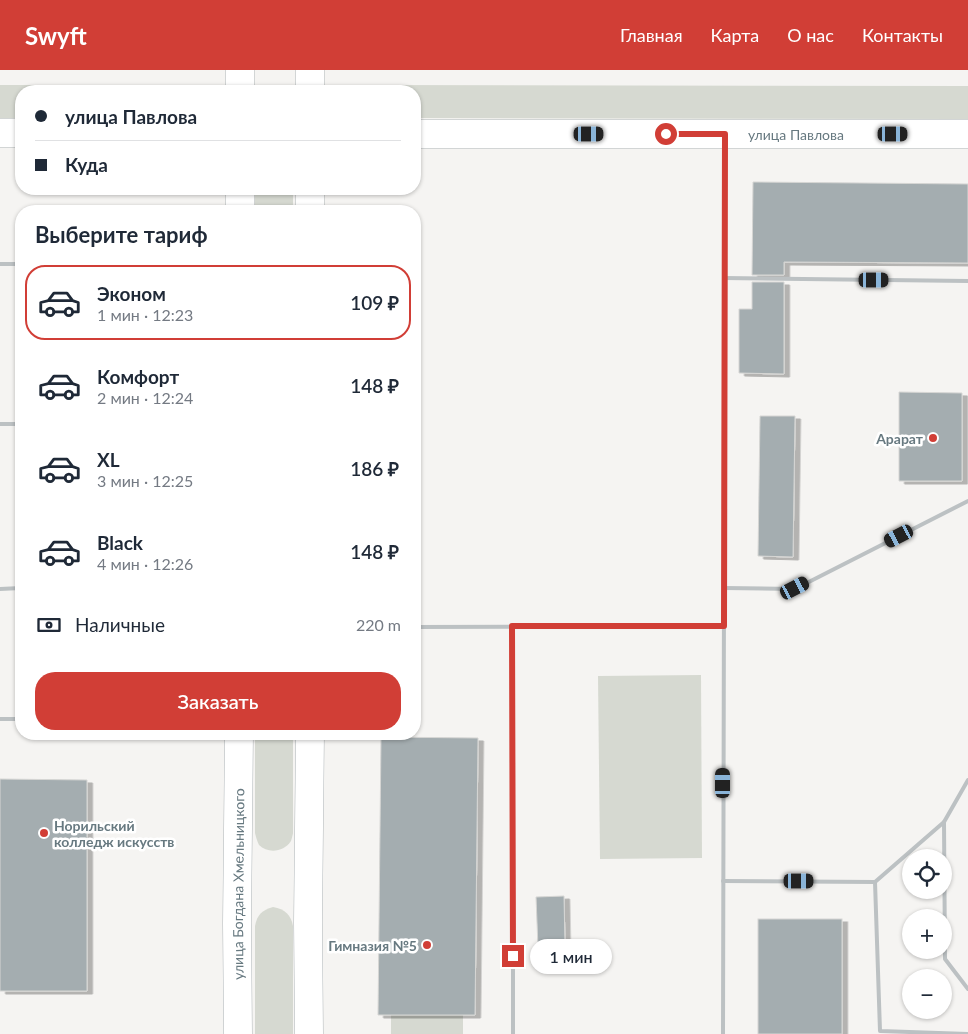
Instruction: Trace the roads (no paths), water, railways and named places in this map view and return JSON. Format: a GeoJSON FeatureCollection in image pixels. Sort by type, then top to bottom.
{"type":"FeatureCollection","features":[{"type":"Feature","properties":{"kind":"street"},"geometry":{"type":"LineString","coordinates":[[240,70],[240,85]]}},
{"type":"Feature","properties":{"kind":"street"},"geometry":{"type":"LineString","coordinates":[[310,70],[310,85]]}},
{"type":"Feature","properties":{"kind":"street"},"geometry":{"type":"LineString","coordinates":[[0,133],[15,133]]}},
{"type":"Feature","properties":{"kind":"street","name":"улица Павлова"},"geometry":{"type":"LineString","coordinates":[[421,134],[968,134]]}},
{"type":"Feature","properties":{"kind":"street","name":"улица Богдана Хмельницкого"},"geometry":{"type":"LineString","coordinates":[[238,1034],[239,740]]}},
{"type":"Feature","properties":{"kind":"street"},"geometry":{"type":"LineString","coordinates":[[310,740],[308,922],[310,1034]]}},
{"type":"Feature","properties":{"kind":"lane"},"geometry":{"type":"LineString","coordinates":[[723,1034],[725,134]]}},
{"type":"Feature","properties":{"kind":"lane"},"geometry":{"type":"LineString","coordinates":[[0,264],[15,264]]}},
{"type":"Feature","properties":{"kind":"lane"},"geometry":{"type":"LineString","coordinates":[[724,278],[968,281]]}},
{"type":"Feature","properties":{"kind":"lane"},"geometry":{"type":"LineString","coordinates":[[0,424],[15,424]]}},
{"type":"Feature","properties":{"kind":"lane"},"geometry":{"type":"LineString","coordinates":[[724,588],[795,588],[968,501]]}},
{"type":"Feature","properties":{"kind":"lane"},"geometry":{"type":"LineString","coordinates":[[0,588],[15,588]]}},
{"type":"Feature","properties":{"kind":"lane"},"geometry":{"type":"LineString","coordinates":[[512,626],[513,1034]]}},
{"type":"Feature","properties":{"kind":"lane"},"geometry":{"type":"LineString","coordinates":[[421,627],[724,626]]}},
{"type":"Feature","properties":{"kind":"lane"},"geometry":{"type":"LineString","coordinates":[[0,719],[15,719]]}},
{"type":"Feature","properties":{"kind":"lane"},"geometry":{"type":"LineString","coordinates":[[723,881],[876,882],[944,822],[968,780]]}},
{"type":"Feature","properties":{"kind":"lane"},"geometry":{"type":"LineString","coordinates":[[944,822],[945,960],[968,989]]}},
{"type":"Feature","properties":{"kind":"lane"},"geometry":{"type":"LineString","coordinates":[[876,882],[880,1031],[968,1034]]}},
{"type":"Feature","properties":{"kind":"place","name":"Арарат"},"geometry":{"type":"Point","coordinates":[933,438]}},
{"type":"Feature","properties":{"kind":"place","name":"Норильский колледж искусств"},"geometry":{"type":"Point","coordinates":[44,833]}},
{"type":"Feature","properties":{"kind":"place","name":"Гимназия №5"},"geometry":{"type":"Point","coordinates":[427,945]}}]}
